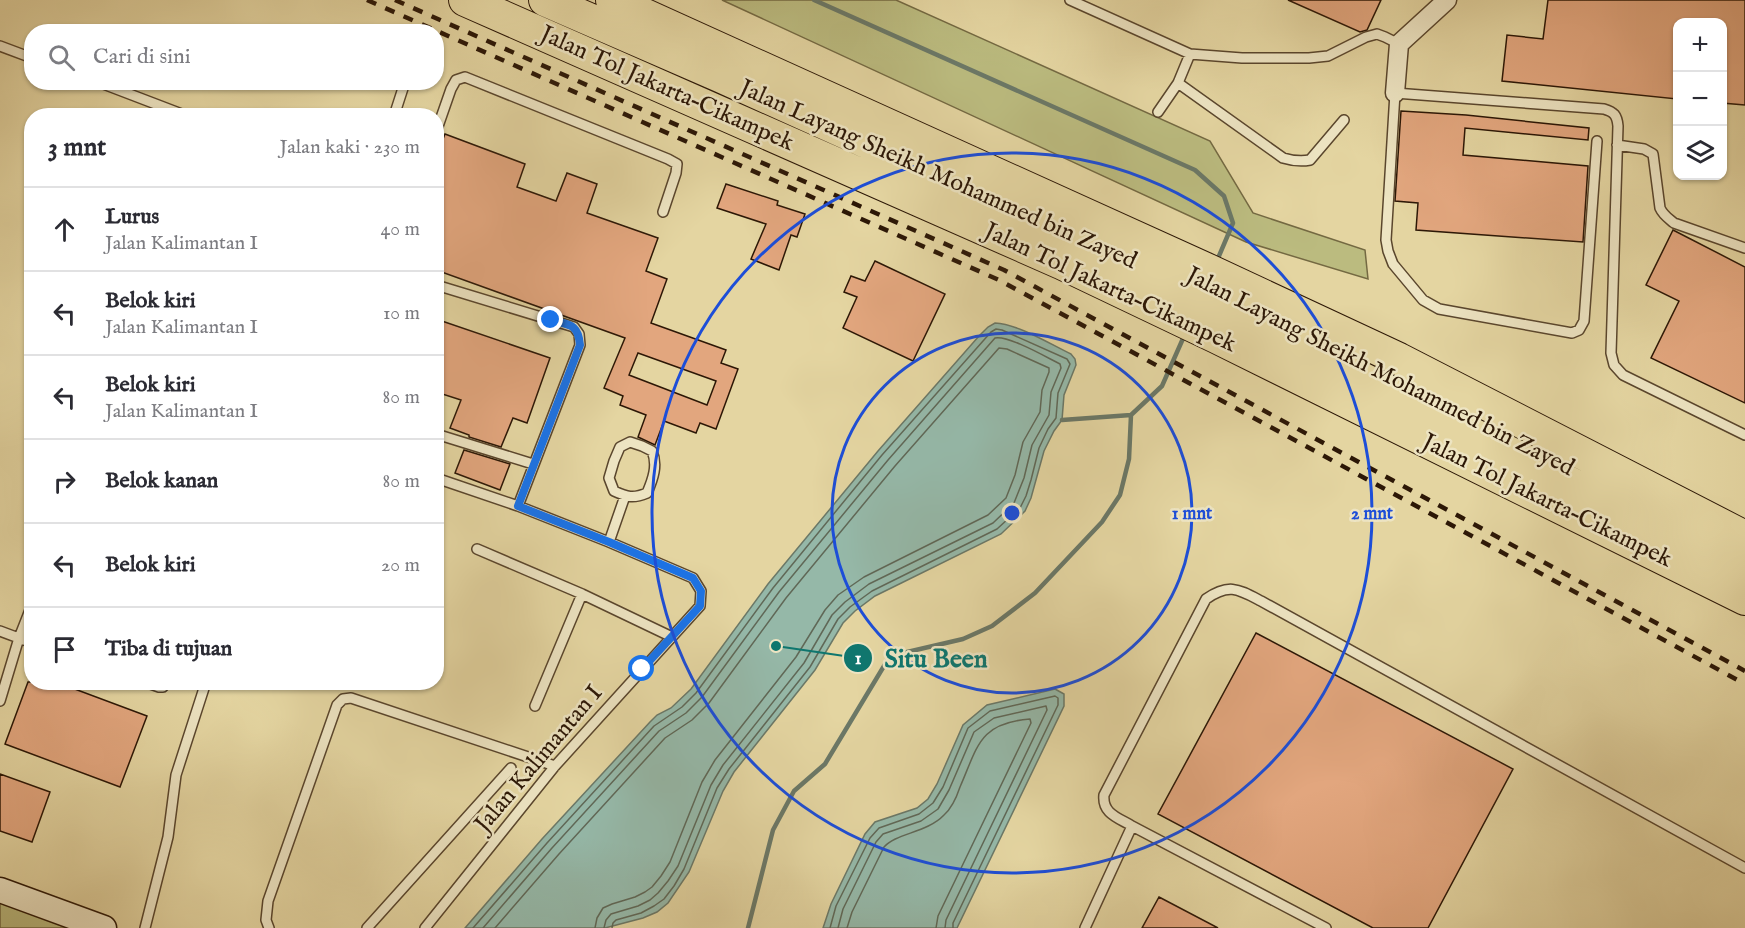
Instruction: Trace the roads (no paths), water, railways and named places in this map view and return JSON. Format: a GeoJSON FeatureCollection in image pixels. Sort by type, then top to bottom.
{"type":"FeatureCollection","features":[{"type":"Feature","properties":{"kind":"highway","name":"Jalan Tol Jakarta–Cikampek"},"geometry":{"type":"LineString","coordinates":[[465,0],[1061,263],[1216,337],[1745,599]]}},
{"type":"Feature","properties":{"kind":"highway","name":"Jalan Layang Sheikh Mohammed bin Zayed"},"geometry":{"type":"LineString","coordinates":[[545,0],[1119,256],[1745,571]]}},
{"type":"Feature","properties":{"kind":"highway","name":"Jalan Layang Sheikh Mohammed bin Zayed"},"geometry":{"type":"LineString","coordinates":[[585,0],[722,59],[1315,334],[1745,558]]}},
{"type":"Feature","properties":{"kind":"highway"},"geometry":{"type":"LineString","coordinates":[[612,0],[1171,253],[1399,359],[1745,537]]}},
{"type":"Feature","properties":{"kind":"street"},"geometry":{"type":"LineString","coordinates":[[1395,93],[1399,44],[1447,0]]}},
{"type":"Feature","properties":{"kind":"street"},"geometry":{"type":"LineString","coordinates":[[0,890],[104,928]]}},
{"type":"Feature","properties":{"kind":"lane"},"geometry":{"type":"LineString","coordinates":[[1070,0],[1190,54],[1242,58],[1329,56],[1366,37],[1377,34],[1399,44]]}},
{"type":"Feature","properties":{"kind":"lane"},"geometry":{"type":"LineString","coordinates":[[0,46],[24,55]]}},
{"type":"Feature","properties":{"kind":"lane"},"geometry":{"type":"LineString","coordinates":[[1158,112],[1178,83],[1190,54]]}},
{"type":"Feature","properties":{"kind":"lane"},"geometry":{"type":"LineString","coordinates":[[444,109],[456,80],[465,77],[668,159],[676,164],[676,173],[663,212]]}},
{"type":"Feature","properties":{"kind":"lane"},"geometry":{"type":"LineString","coordinates":[[1178,83],[1283,158],[1293,161],[1310,160],[1344,120]]}},
{"type":"Feature","properties":{"kind":"lane"},"geometry":{"type":"LineString","coordinates":[[119,90],[166,108]]}},
{"type":"Feature","properties":{"kind":"lane"},"geometry":{"type":"LineString","coordinates":[[397,108],[402,90]]}},
{"type":"Feature","properties":{"kind":"lane"},"geometry":{"type":"LineString","coordinates":[[1597,141],[1584,321],[1580,330],[1572,333],[1439,309],[1423,300],[1393,264],[1386,240],[1395,93],[1604,109],[1614,112],[1617,119],[1611,353],[1614,365],[1623,375],[1745,435]]}},
{"type":"Feature","properties":{"kind":"lane"},"geometry":{"type":"LineString","coordinates":[[1617,145],[1644,149],[1653,154],[1662,214],[1674,223],[1745,248]]}},
{"type":"Feature","properties":{"kind":"lane"},"geometry":{"type":"LineString","coordinates":[[444,287],[574,327],[579,334],[580,345],[570,374],[532,465],[518,506]]}},
{"type":"Feature","properties":{"kind":"lane"},"geometry":{"type":"LineString","coordinates":[[444,437],[532,465]]}},
{"type":"Feature","properties":{"kind":"lane"},"geometry":{"type":"LineString","coordinates":[[630,442],[652,451],[655,458],[654,477],[647,493],[638,497],[625,496],[614,491],[609,478],[620,447],[630,442]]}},
{"type":"Feature","properties":{"kind":"lane","name":"Jalan Kalimantan I"},"geometry":{"type":"LineString","coordinates":[[425,928],[555,766],[700,606],[701,591],[693,578],[518,506],[444,481]]}},
{"type":"Feature","properties":{"kind":"lane"},"geometry":{"type":"LineString","coordinates":[[609,542],[625,496]]}},
{"type":"Feature","properties":{"kind":"lane"},"geometry":{"type":"LineString","coordinates":[[477,549],[582,594],[672,637]]}},
{"type":"Feature","properties":{"kind":"lane"},"geometry":{"type":"LineString","coordinates":[[1326,928],[1110,814],[1103,803],[1104,795],[1206,599],[1218,591],[1231,588],[1242,591],[1745,868]]}},
{"type":"Feature","properties":{"kind":"lane"},"geometry":{"type":"LineString","coordinates":[[535,706],[582,594]]}},
{"type":"Feature","properties":{"kind":"lane"},"geometry":{"type":"LineString","coordinates":[[0,700],[24,625]]}},
{"type":"Feature","properties":{"kind":"lane"},"geometry":{"type":"LineString","coordinates":[[0,631],[24,640]]}},
{"type":"Feature","properties":{"kind":"lane"},"geometry":{"type":"LineString","coordinates":[[145,928],[168,837],[176,776],[204,690]]}},
{"type":"Feature","properties":{"kind":"lane"},"geometry":{"type":"LineString","coordinates":[[269,928],[266,920],[268,901],[337,705],[343,699],[351,698],[555,766]]}},
{"type":"Feature","properties":{"kind":"lane"},"geometry":{"type":"LineString","coordinates":[[367,928],[511,768]]}},
{"type":"Feature","properties":{"kind":"lane"},"geometry":{"type":"LineString","coordinates":[[1085,928],[1132,826]]}},
{"type":"Feature","properties":{"kind":"water"},"geometry":{"type":"Polygon","coordinates":[[[995,323],[1024,331],[1071,354],[1076,365],[1064,395],[1062,420],[1044,451],[1025,511],[1001,534],[875,596],[843,623],[815,670],[734,772],[723,791],[689,872],[668,903],[657,912],[605,928],[465,928],[542,839],[650,722],[657,715],[671,708],[691,689],[768,584],[878,451],[979,336],[995,323]]]}},
{"type":"Feature","properties":{"kind":"water"},"geometry":{"type":"Polygon","coordinates":[[[1055,689],[1064,694],[1064,706],[957,928],[823,928],[831,904],[865,834],[875,822],[917,808],[928,799],[963,725],[987,705],[1055,689]]]}},
{"type":"Feature","properties":{"kind":"waterway"},"geometry":{"type":"LineString","coordinates":[[814,0],[1195,170],[1224,196],[1233,223],[1216,263]]}},
{"type":"Feature","properties":{"kind":"waterway"},"geometry":{"type":"LineString","coordinates":[[748,928],[773,830],[794,791],[825,764],[890,656],[963,639],[992,626],[1035,593],[1102,522],[1120,495],[1129,459],[1131,415],[1162,386],[1185,334]]}},
{"type":"Feature","properties":{"kind":"waterway"},"geometry":{"type":"LineString","coordinates":[[1062,420],[1131,415]]}},
{"type":"Feature","properties":{"kind":"railway"},"geometry":{"type":"LineString","coordinates":[[367,0],[421,24]]}},
{"type":"Feature","properties":{"kind":"railway"},"geometry":{"type":"LineString","coordinates":[[395,0],[1004,270],[1745,671]]}},
{"type":"Feature","properties":{"kind":"railway"},"geometry":{"type":"LineString","coordinates":[[444,34],[999,280],[1745,684]]}},
{"type":"Feature","properties":{"kind":"place","name":"Situ Been"},"geometry":{"type":"Point","coordinates":[776,646]}}]}
